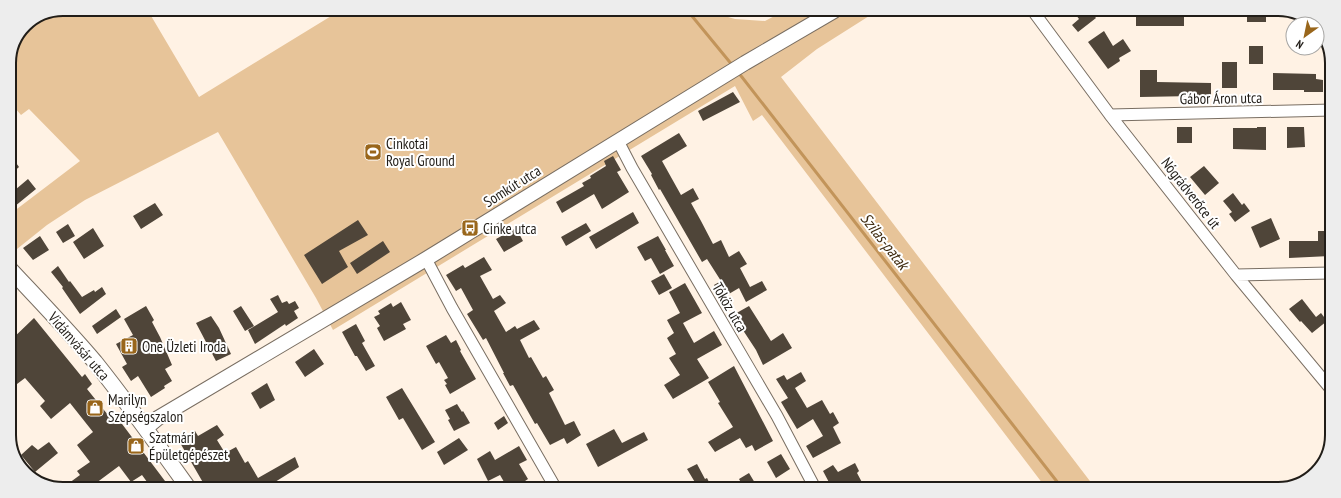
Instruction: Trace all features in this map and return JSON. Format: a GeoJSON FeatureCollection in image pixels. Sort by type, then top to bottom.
{"type":"FeatureCollection","features":[{"type":"Feature","properties":{"kind":"main road","name":"Vidámvásár utca"},"geometry":{"type":"LineString","coordinates":[[16,276],[91,359],[146,428],[184,482]]}},
{"type":"Feature","properties":{"kind":"street","name":"Somkút utca"},"geometry":{"type":"LineString","coordinates":[[146,428],[158,418],[426,259],[730,72],[825,16]]}},
{"type":"Feature","properties":{"kind":"street","name":"Nógrádverőce út"},"geometry":{"type":"LineString","coordinates":[[1037,16],[1110,115],[1236,275],[1325,382]]}},
{"type":"Feature","properties":{"kind":"street","name":"Gábor Áron utca"},"geometry":{"type":"LineString","coordinates":[[1110,115],[1325,110]]}},
{"type":"Feature","properties":{"kind":"street","name":"Tóköz utca"},"geometry":{"type":"LineString","coordinates":[[618,141],[632,168],[777,416],[810,482]]}},
{"type":"Feature","properties":{"kind":"street"},"geometry":{"type":"LineString","coordinates":[[426,259],[452,308],[552,482]]}},
{"type":"Feature","properties":{"kind":"street"},"geometry":{"type":"LineString","coordinates":[[1236,275],[1325,273]]}},
{"type":"Feature","properties":{"kind":"shaded area"},"geometry":{"type":"Polygon","coordinates":[[[151,16],[199,97],[331,16],[727,16],[735,19],[765,21],[774,16],[869,16],[817,49],[781,77],[1091,482],[1041,482],[762,115],[753,121],[735,86],[333,330],[316,298],[218,132],[85,200],[47,225],[17,249],[16,210],[80,161],[29,109],[21,115],[16,109],[16,63],[20,45],[24,37],[37,24],[54,17],[151,16]]]}},
{"type":"Feature","properties":{"kind":"building"},"geometry":{"type":"Polygon","coordinates":[[[1077,16],[1094,16],[1096,18],[1078,32],[1072,25],[1079,19],[1077,16]]]}},
{"type":"Feature","properties":{"kind":"building"},"geometry":{"type":"Polygon","coordinates":[[[1136,16],[1184,16],[1184,26],[1136,26],[1136,16]]]}},
{"type":"Feature","properties":{"kind":"building"},"geometry":{"type":"Polygon","coordinates":[[[1247,16],[1266,16],[1266,22],[1247,22],[1247,16]]]}},
{"type":"Feature","properties":{"kind":"building"},"geometry":{"type":"Polygon","coordinates":[[[1104,31],[1113,46],[1123,39],[1131,51],[1119,58],[1120,61],[1108,69],[1088,42],[1104,31]]]}},
{"type":"Feature","properties":{"kind":"building"},"geometry":{"type":"Polygon","coordinates":[[[1249,46],[1263,46],[1263,64],[1249,64],[1249,46]]]}},
{"type":"Feature","properties":{"kind":"building"},"geometry":{"type":"Polygon","coordinates":[[[1222,62],[1237,62],[1237,88],[1222,88],[1222,62]]]}},
{"type":"Feature","properties":{"kind":"building"},"geometry":{"type":"Polygon","coordinates":[[[1140,70],[1157,70],[1157,82],[1211,83],[1211,98],[1194,98],[1194,96],[1140,97],[1140,70]]]}},
{"type":"Feature","properties":{"kind":"building"},"geometry":{"type":"Polygon","coordinates":[[[1273,73],[1316,74],[1316,79],[1323,80],[1323,92],[1304,92],[1304,90],[1273,90],[1273,73]]]}},
{"type":"Feature","properties":{"kind":"building"},"geometry":{"type":"Polygon","coordinates":[[[733,92],[740,102],[703,121],[698,111],[733,92]]]}},
{"type":"Feature","properties":{"kind":"building"},"geometry":{"type":"Polygon","coordinates":[[[1177,127],[1192,127],[1192,143],[1177,143],[1177,127]]]}},
{"type":"Feature","properties":{"kind":"building"},"geometry":{"type":"Polygon","coordinates":[[[1266,127],[1266,150],[1233,149],[1233,128],[1266,127]]]}},
{"type":"Feature","properties":{"kind":"building"},"geometry":{"type":"Polygon","coordinates":[[[1287,127],[1304,127],[1305,147],[1287,148],[1287,127]]]}},
{"type":"Feature","properties":{"kind":"building"},"geometry":{"type":"Polygon","coordinates":[[[679,133],[687,146],[662,161],[681,195],[693,188],[699,199],[691,203],[713,244],[721,240],[729,257],[739,251],[747,264],[740,268],[750,287],[762,281],[767,290],[746,302],[739,288],[722,298],[714,285],[721,281],[707,259],[702,262],[660,189],[659,190],[651,175],[652,174],[641,156],[679,133]]]}},
{"type":"Feature","properties":{"kind":"building"},"geometry":{"type":"Polygon","coordinates":[[[613,156],[621,170],[617,172],[629,192],[602,209],[594,194],[562,213],[556,202],[584,186],[582,183],[606,166],[604,161],[613,156]]]}},
{"type":"Feature","properties":{"kind":"building"},"geometry":{"type":"Polygon","coordinates":[[[16,163],[19,167],[16,170],[16,163]]]}},
{"type":"Feature","properties":{"kind":"building"},"geometry":{"type":"Polygon","coordinates":[[[1204,166],[1219,183],[1205,195],[1190,177],[1204,166]]]}},
{"type":"Feature","properties":{"kind":"building"},"geometry":{"type":"Polygon","coordinates":[[[28,179],[36,189],[16,205],[16,189],[28,179]]]}},
{"type":"Feature","properties":{"kind":"building"},"geometry":{"type":"Polygon","coordinates":[[[1233,193],[1242,205],[1244,203],[1250,211],[1235,222],[1229,214],[1232,212],[1223,201],[1233,193]]]}},
{"type":"Feature","properties":{"kind":"building"},"geometry":{"type":"Polygon","coordinates":[[[155,203],[163,215],[141,229],[133,216],[155,203]]]}},
{"type":"Feature","properties":{"kind":"building"},"geometry":{"type":"Polygon","coordinates":[[[633,212],[639,223],[596,249],[589,237],[633,212]]]}},
{"type":"Feature","properties":{"kind":"building"},"geometry":{"type":"Polygon","coordinates":[[[1271,218],[1280,239],[1260,248],[1251,227],[1271,218]]]}},
{"type":"Feature","properties":{"kind":"building"},"geometry":{"type":"Polygon","coordinates":[[[358,220],[368,235],[339,251],[348,267],[322,284],[304,255],[358,220]]]}},
{"type":"Feature","properties":{"kind":"building"},"geometry":{"type":"Polygon","coordinates":[[[586,223],[591,231],[566,246],[561,237],[586,223]]]}},
{"type":"Feature","properties":{"kind":"building"},"geometry":{"type":"Polygon","coordinates":[[[68,224],[75,236],[63,243],[56,232],[68,224]]]}},
{"type":"Feature","properties":{"kind":"building"},"geometry":{"type":"Polygon","coordinates":[[[93,228],[104,246],[84,259],[73,242],[93,228]]]}},
{"type":"Feature","properties":{"kind":"building"},"geometry":{"type":"Polygon","coordinates":[[[516,228],[523,241],[504,252],[496,239],[516,228]]]}},
{"type":"Feature","properties":{"kind":"building"},"geometry":{"type":"Polygon","coordinates":[[[1318,231],[1325,231],[1325,256],[1289,258],[1289,241],[1318,241],[1318,231]]]}},
{"type":"Feature","properties":{"kind":"building"},"geometry":{"type":"Polygon","coordinates":[[[40,236],[49,250],[33,260],[23,248],[40,236]]]}},
{"type":"Feature","properties":{"kind":"building"},"geometry":{"type":"Polygon","coordinates":[[[658,236],[674,266],[660,274],[651,258],[645,261],[637,247],[658,236]]]}},
{"type":"Feature","properties":{"kind":"building"},"geometry":{"type":"Polygon","coordinates":[[[383,241],[390,252],[357,274],[350,263],[383,241]]]}},
{"type":"Feature","properties":{"kind":"building"},"geometry":{"type":"Polygon","coordinates":[[[484,257],[492,270],[480,276],[493,299],[500,295],[506,303],[494,311],[506,332],[515,326],[517,329],[534,320],[540,329],[520,340],[529,358],[531,357],[543,378],[546,376],[554,390],[549,393],[565,425],[574,421],[581,435],[567,444],[564,438],[550,445],[537,423],[535,424],[513,385],[510,386],[486,338],[483,340],[467,314],[473,310],[461,288],[456,291],[446,275],[463,265],[465,268],[484,257]]]}},
{"type":"Feature","properties":{"kind":"building"},"geometry":{"type":"Polygon","coordinates":[[[58,266],[82,297],[94,290],[95,292],[102,287],[106,294],[80,314],[62,288],[63,287],[51,272],[58,266]]]}},
{"type":"Feature","properties":{"kind":"building"},"geometry":{"type":"Polygon","coordinates":[[[664,274],[672,288],[659,295],[651,281],[664,274]]]}},
{"type":"Feature","properties":{"kind":"building"},"geometry":{"type":"Polygon","coordinates":[[[685,283],[702,313],[683,323],[694,343],[714,331],[722,345],[697,359],[709,378],[673,399],[664,385],[680,375],[669,358],[676,354],[667,338],[674,333],[667,320],[680,313],[669,292],[685,283]]]}},
{"type":"Feature","properties":{"kind":"building"},"geometry":{"type":"Polygon","coordinates":[[[278,295],[282,303],[287,301],[289,304],[295,301],[299,308],[294,311],[298,318],[286,326],[285,324],[255,344],[248,330],[278,312],[270,299],[278,295]]]}},
{"type":"Feature","properties":{"kind":"building"},"geometry":{"type":"Polygon","coordinates":[[[1302,299],[1316,317],[1321,313],[1325,318],[1325,323],[1312,333],[1289,309],[1302,299]]]}},
{"type":"Feature","properties":{"kind":"building"},"geometry":{"type":"Polygon","coordinates":[[[401,302],[411,320],[403,324],[406,329],[384,341],[377,328],[380,326],[374,317],[380,314],[378,311],[391,303],[393,307],[401,302]]]}},
{"type":"Feature","properties":{"kind":"building"},"geometry":{"type":"Polygon","coordinates":[[[146,306],[154,320],[152,322],[172,365],[165,369],[172,381],[164,386],[165,388],[151,397],[138,376],[131,381],[122,367],[127,364],[116,344],[133,335],[124,319],[146,306]]]}},
{"type":"Feature","properties":{"kind":"building"},"geometry":{"type":"Polygon","coordinates":[[[241,306],[254,326],[245,331],[233,311],[241,306]]]}},
{"type":"Feature","properties":{"kind":"building"},"geometry":{"type":"Polygon","coordinates":[[[749,306],[771,341],[783,333],[792,348],[763,365],[756,350],[733,315],[749,306]]]}},
{"type":"Feature","properties":{"kind":"building"},"geometry":{"type":"Polygon","coordinates":[[[116,309],[121,317],[97,334],[92,326],[116,309]]]}},
{"type":"Feature","properties":{"kind":"building"},"geometry":{"type":"Polygon","coordinates":[[[211,316],[219,328],[231,354],[216,361],[196,323],[211,316]]]}},
{"type":"Feature","properties":{"kind":"building"},"geometry":{"type":"Polygon","coordinates":[[[34,318],[82,377],[85,374],[92,384],[87,389],[108,415],[113,412],[165,481],[147,482],[142,475],[131,482],[119,466],[97,482],[70,482],[80,475],[77,471],[90,462],[77,445],[93,432],[70,403],[51,419],[40,406],[45,401],[25,378],[17,384],[16,383],[16,335],[34,318]]]}},
{"type":"Feature","properties":{"kind":"building"},"geometry":{"type":"Polygon","coordinates":[[[356,324],[365,341],[362,343],[375,366],[366,371],[357,356],[355,356],[342,332],[356,324]]]}},
{"type":"Feature","properties":{"kind":"building"},"geometry":{"type":"Polygon","coordinates":[[[446,335],[451,343],[456,340],[461,350],[460,351],[476,379],[450,394],[444,380],[448,378],[439,362],[436,364],[426,346],[446,335]]]}},
{"type":"Feature","properties":{"kind":"building"},"geometry":{"type":"Polygon","coordinates":[[[314,349],[324,364],[305,377],[295,362],[314,349]]]}},
{"type":"Feature","properties":{"kind":"building"},"geometry":{"type":"Polygon","coordinates":[[[734,366],[773,441],[755,451],[752,445],[746,448],[740,438],[715,452],[708,442],[733,427],[718,403],[720,402],[708,382],[734,366]]]}},
{"type":"Feature","properties":{"kind":"building"},"geometry":{"type":"Polygon","coordinates":[[[801,372],[806,381],[795,388],[807,408],[822,400],[830,414],[833,412],[839,423],[833,427],[841,443],[813,458],[806,446],[823,436],[813,419],[797,429],[781,402],[788,398],[776,379],[784,375],[787,380],[801,372]]]}},
{"type":"Feature","properties":{"kind":"building"},"geometry":{"type":"Polygon","coordinates":[[[267,383],[275,400],[260,409],[251,393],[267,383]]]}},
{"type":"Feature","properties":{"kind":"building"},"geometry":{"type":"Polygon","coordinates":[[[402,388],[435,442],[422,450],[403,418],[399,420],[386,397],[402,388]]]}},
{"type":"Feature","properties":{"kind":"building"},"geometry":{"type":"Polygon","coordinates":[[[457,404],[470,423],[454,431],[445,410],[457,404]]]}},
{"type":"Feature","properties":{"kind":"building"},"geometry":{"type":"Polygon","coordinates":[[[504,416],[508,423],[498,430],[494,423],[504,416]]]}},
{"type":"Feature","properties":{"kind":"building"},"geometry":{"type":"Polygon","coordinates":[[[217,425],[224,435],[217,440],[225,453],[236,447],[245,463],[248,461],[258,478],[295,457],[299,467],[275,482],[203,482],[179,441],[195,431],[198,436],[217,425]]]}},
{"type":"Feature","properties":{"kind":"building"},"geometry":{"type":"Polygon","coordinates":[[[614,429],[622,443],[644,432],[648,440],[598,467],[586,444],[614,429]]]}},
{"type":"Feature","properties":{"kind":"building"},"geometry":{"type":"Polygon","coordinates":[[[459,438],[468,450],[444,465],[437,452],[459,438]]]}},
{"type":"Feature","properties":{"kind":"building"},"geometry":{"type":"Polygon","coordinates":[[[49,442],[58,453],[35,472],[21,455],[32,445],[38,450],[49,442]]]}},
{"type":"Feature","properties":{"kind":"building"},"geometry":{"type":"Polygon","coordinates":[[[519,446],[527,460],[519,464],[528,479],[524,482],[504,482],[500,475],[488,481],[477,459],[490,451],[495,460],[519,446]]]}},
{"type":"Feature","properties":{"kind":"building"},"geometry":{"type":"Polygon","coordinates":[[[781,454],[790,469],[776,478],[767,462],[781,454]]]}},
{"type":"Feature","properties":{"kind":"building"},"geometry":{"type":"Polygon","coordinates":[[[855,463],[859,471],[857,473],[862,482],[829,482],[823,471],[833,465],[838,472],[855,463]]]}},
{"type":"Feature","properties":{"kind":"building"},"geometry":{"type":"Polygon","coordinates":[[[697,464],[705,479],[707,478],[709,482],[695,482],[687,469],[697,464]]]}},
{"type":"Feature","properties":{"kind":"building"},"geometry":{"type":"Polygon","coordinates":[[[749,473],[754,482],[741,482],[739,479],[749,473]]]}},
{"type":"Feature","properties":{"kind":"waterway","name":"Szilas-patak"},"geometry":{"type":"LineString","coordinates":[[692,16],[733,66]]}},
{"type":"Feature","properties":{"kind":"waterway","name":"Szilas-patak"},"geometry":{"type":"LineString","coordinates":[[738,72],[1057,482]]}},
{"type":"Feature","properties":{"kind":"place","name":"Cinkotai Royal Ground"},"geometry":{"type":"Point","coordinates":[373,152]}},
{"type":"Feature","properties":{"kind":"place","name":"Cinke utca"},"geometry":{"type":"Point","coordinates":[470,228]}},
{"type":"Feature","properties":{"kind":"place","name":"One Üzleti Iroda"},"geometry":{"type":"Point","coordinates":[129,346]}},
{"type":"Feature","properties":{"kind":"place","name":"Marilyn Szépségszalon"},"geometry":{"type":"Point","coordinates":[95,408]}},
{"type":"Feature","properties":{"kind":"place","name":"Szatmári Épületgépészet"},"geometry":{"type":"Point","coordinates":[136,446]}}]}
